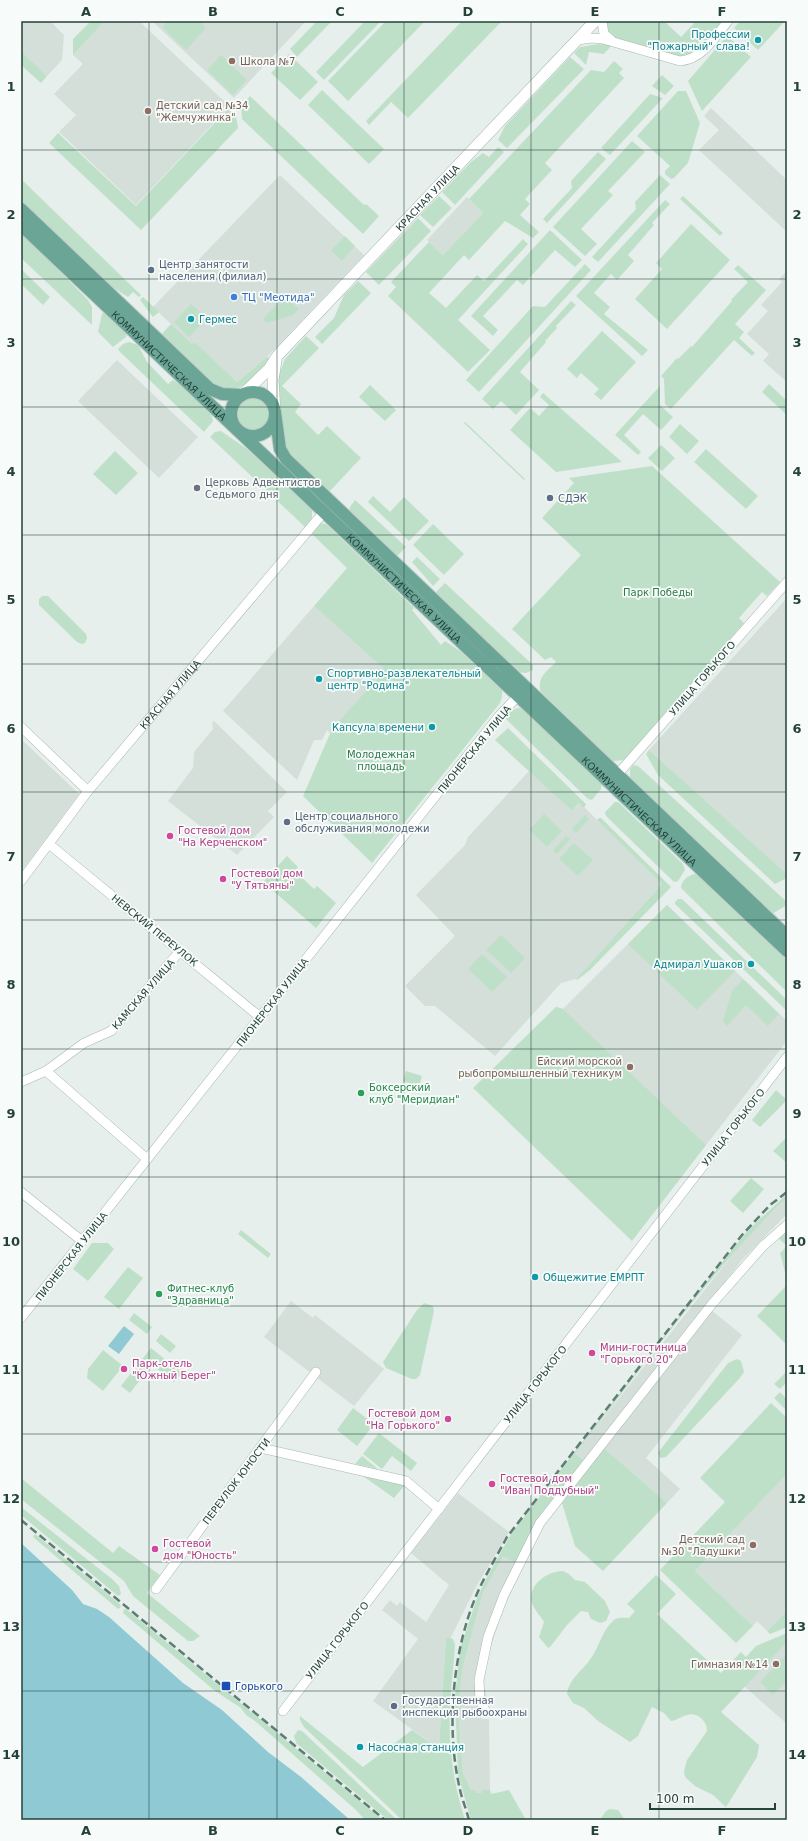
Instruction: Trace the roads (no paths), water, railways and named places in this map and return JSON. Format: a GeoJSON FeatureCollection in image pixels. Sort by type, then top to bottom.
{"type":"FeatureCollection","features":[{"type":"Feature","properties":{"kind":"main road","name":"КОММУНИСТИЧЕСКАЯ УЛИЦА"},"geometry":{"type":"LineString","coordinates":[[21,209],[210,389],[222,394],[242,395]]}},
{"type":"Feature","properties":{"kind":"main road","name":"КОММУНИСТИЧЕСКАЯ УЛИЦА"},"geometry":{"type":"LineString","coordinates":[[21,225],[324,512],[522,692],[618,775],[787,936]]}},
{"type":"Feature","properties":{"kind":"main road"},"geometry":{"type":"LineString","coordinates":[[251,392],[264,395],[273,404],[276,412],[272,426],[261,435],[251,437],[238,431],[233,423],[232,410],[236,401],[242,395],[251,392]]}},
{"type":"Feature","properties":{"kind":"main road","name":"КОММУНИСТИЧЕСКАЯ УЛИЦА"},"geometry":{"type":"LineString","coordinates":[[276,412],[280,449],[286,459],[787,951]]}},
{"type":"Feature","properties":{"kind":"street","name":"КРАСНАЯ УЛИЦА"},"geometry":{"type":"LineString","coordinates":[[242,395],[270,369],[278,355],[595,21]]}},
{"type":"Feature","properties":{"kind":"street"},"geometry":{"type":"LineString","coordinates":[[602,21],[603,31],[611,40]]}},
{"type":"Feature","properties":{"kind":"street"},"geometry":{"type":"LineString","coordinates":[[578,40],[597,38],[611,40],[680,61],[690,60],[700,54],[728,21]]}},
{"type":"Feature","properties":{"kind":"street"},"geometry":{"type":"LineString","coordinates":[[276,412],[273,380],[278,355]]}},
{"type":"Feature","properties":{"kind":"street","name":"КРАСНАЯ УЛИЦА"},"geometry":{"type":"LineString","coordinates":[[21,881],[88,791],[324,512]]}},
{"type":"Feature","properties":{"kind":"street","name":"УЛИЦА ГОРЬКОГО"},"geometry":{"type":"LineString","coordinates":[[618,775],[787,582]]}},
{"type":"Feature","properties":{"kind":"street","name":"ПИОНЕРСКАЯ УЛИЦА"},"geometry":{"type":"LineString","coordinates":[[21,1318],[499,716],[522,692]]}},
{"type":"Feature","properties":{"kind":"street"},"geometry":{"type":"LineString","coordinates":[[21,727],[88,791]]}},
{"type":"Feature","properties":{"kind":"street","name":"НЕВСКИЙ ПЕРЕУЛОК"},"geometry":{"type":"LineString","coordinates":[[49,844],[260,1017]]}},
{"type":"Feature","properties":{"kind":"street","name":"КАМСКАЯ УЛИЦА"},"geometry":{"type":"LineString","coordinates":[[21,1082],[46,1071],[84,1043],[111,1031],[180,951]]}},
{"type":"Feature","properties":{"kind":"street","name":"УЛИЦА ГОРЬКОГО"},"geometry":{"type":"LineString","coordinates":[[283,1711],[787,1057]]}},
{"type":"Feature","properties":{"kind":"street"},"geometry":{"type":"LineString","coordinates":[[46,1071],[147,1159]]}},
{"type":"Feature","properties":{"kind":"street"},"geometry":{"type":"LineString","coordinates":[[21,1192],[82,1241]]}},
{"type":"Feature","properties":{"kind":"street"},"geometry":{"type":"LineString","coordinates":[[485,1710],[480,1700],[479,1680],[488,1637],[504,1596],[540,1523],[712,1304],[763,1246],[787,1225]]}},
{"type":"Feature","properties":{"kind":"street","name":"ПЕРЕУЛОК ЮНОСТИ"},"geometry":{"type":"LineString","coordinates":[[156,1589],[316,1372]]}},
{"type":"Feature","properties":{"kind":"street"},"geometry":{"type":"LineString","coordinates":[[261,1448],[406,1481],[439,1509]]}},
{"type":"Feature","properties":{"kind":"water"},"geometry":{"type":"Polygon","coordinates":[[[124,1326],[134,1334],[119,1354],[108,1346],[124,1326]]]}},
{"type":"Feature","properties":{"kind":"water"},"geometry":{"type":"Polygon","coordinates":[[[21,1543],[72,1590],[83,1604],[97,1609],[109,1617],[183,1683],[222,1710],[268,1752],[301,1777],[350,1820],[21,1820],[21,1543]]]}},
{"type":"Feature","properties":{"kind":"railway"},"geometry":{"type":"LineString","coordinates":[[469,1820],[460,1789],[455,1762],[453,1738],[454,1689],[457,1664],[468,1617],[483,1581],[507,1537],[742,1235],[770,1205],[787,1192]]}},
{"type":"Feature","properties":{"kind":"railway"},"geometry":{"type":"LineString","coordinates":[[21,1520],[385,1820]]}},
{"type":"Feature","properties":{"kind":"place","name":"Профессии \"Пожарный\" слава!"},"geometry":{"type":"Point","coordinates":[758,40]}},
{"type":"Feature","properties":{"kind":"place","name":"Школа №7"},"geometry":{"type":"Point","coordinates":[232,61]}},
{"type":"Feature","properties":{"kind":"place","name":"Детский сад №34 \"Жемчужинка\""},"geometry":{"type":"Point","coordinates":[148,111]}},
{"type":"Feature","properties":{"kind":"place","name":"Центр занятости населения (филиал)"},"geometry":{"type":"Point","coordinates":[151,270]}},
{"type":"Feature","properties":{"kind":"place","name":"ТЦ \"Меотида\""},"geometry":{"type":"Point","coordinates":[234,297]}},
{"type":"Feature","properties":{"kind":"place","name":"Гермес"},"geometry":{"type":"Point","coordinates":[191,319]}},
{"type":"Feature","properties":{"kind":"place","name":"Церковь Адвентистов Седьмого дня"},"geometry":{"type":"Point","coordinates":[197,488]}},
{"type":"Feature","properties":{"kind":"place","name":"СДЭК"},"geometry":{"type":"Point","coordinates":[550,498]}},
{"type":"Feature","properties":{"kind":"place","name":"Спортивно-развлекательный центр \"Родина\""},"geometry":{"type":"Point","coordinates":[319,679]}},
{"type":"Feature","properties":{"kind":"place","name":"Капсула времени"},"geometry":{"type":"Point","coordinates":[432,727]}},
{"type":"Feature","properties":{"kind":"place","name":"Центр социального обслуживания молодежи"},"geometry":{"type":"Point","coordinates":[287,822]}},
{"type":"Feature","properties":{"kind":"place","name":"Гостевой дом \"На Керченском\""},"geometry":{"type":"Point","coordinates":[170,836]}},
{"type":"Feature","properties":{"kind":"place","name":"Гостевой дом \"У Тятьяны\""},"geometry":{"type":"Point","coordinates":[223,879]}},
{"type":"Feature","properties":{"kind":"place","name":"Адмирал Ушаков"},"geometry":{"type":"Point","coordinates":[751,964]}},
{"type":"Feature","properties":{"kind":"place","name":"Ейский морской рыбопромышленный техникум"},"geometry":{"type":"Point","coordinates":[630,1067]}},
{"type":"Feature","properties":{"kind":"place","name":"Боксерский клуб \"Меридиан\""},"geometry":{"type":"Point","coordinates":[361,1093]}},
{"type":"Feature","properties":{"kind":"place","name":"Общежитие ЕМРПТ"},"geometry":{"type":"Point","coordinates":[535,1277]}},
{"type":"Feature","properties":{"kind":"place","name":"Фитнес-клуб \"Здравница\""},"geometry":{"type":"Point","coordinates":[159,1294]}},
{"type":"Feature","properties":{"kind":"place","name":"Мини-гостиница \"Горького 20\""},"geometry":{"type":"Point","coordinates":[592,1353]}},
{"type":"Feature","properties":{"kind":"place","name":"Парк-отель \"Южный Берег\""},"geometry":{"type":"Point","coordinates":[124,1369]}},
{"type":"Feature","properties":{"kind":"place","name":"Гостевой дом \"На Горького\""},"geometry":{"type":"Point","coordinates":[448,1419]}},
{"type":"Feature","properties":{"kind":"place","name":"Гостевой дом \"Иван Поддубный\""},"geometry":{"type":"Point","coordinates":[492,1484]}},
{"type":"Feature","properties":{"kind":"place","name":"Детский сад №30 \"Ладушки\""},"geometry":{"type":"Point","coordinates":[753,1545]}},
{"type":"Feature","properties":{"kind":"place","name":"Гостевой дом \"Юность\""},"geometry":{"type":"Point","coordinates":[155,1549]}},
{"type":"Feature","properties":{"kind":"place","name":"Гимназия №14"},"geometry":{"type":"Point","coordinates":[776,1664]}},
{"type":"Feature","properties":{"kind":"place","name":"Горького"},"geometry":{"type":"Point","coordinates":[226,1686]}},
{"type":"Feature","properties":{"kind":"place","name":"Государственная инспекция рыбоохраны"},"geometry":{"type":"Point","coordinates":[394,1706]}},
{"type":"Feature","properties":{"kind":"place","name":"Насосная станция"},"geometry":{"type":"Point","coordinates":[360,1747]}},
{"type":"Feature","properties":{"kind":"park label","name":"Парк Победы"},"geometry":{"type":"Point","coordinates":[658,592]}},
{"type":"Feature","properties":{"kind":"park label","name":"Молодежная площадь"},"geometry":{"type":"Point","coordinates":[381,760]}}]}
